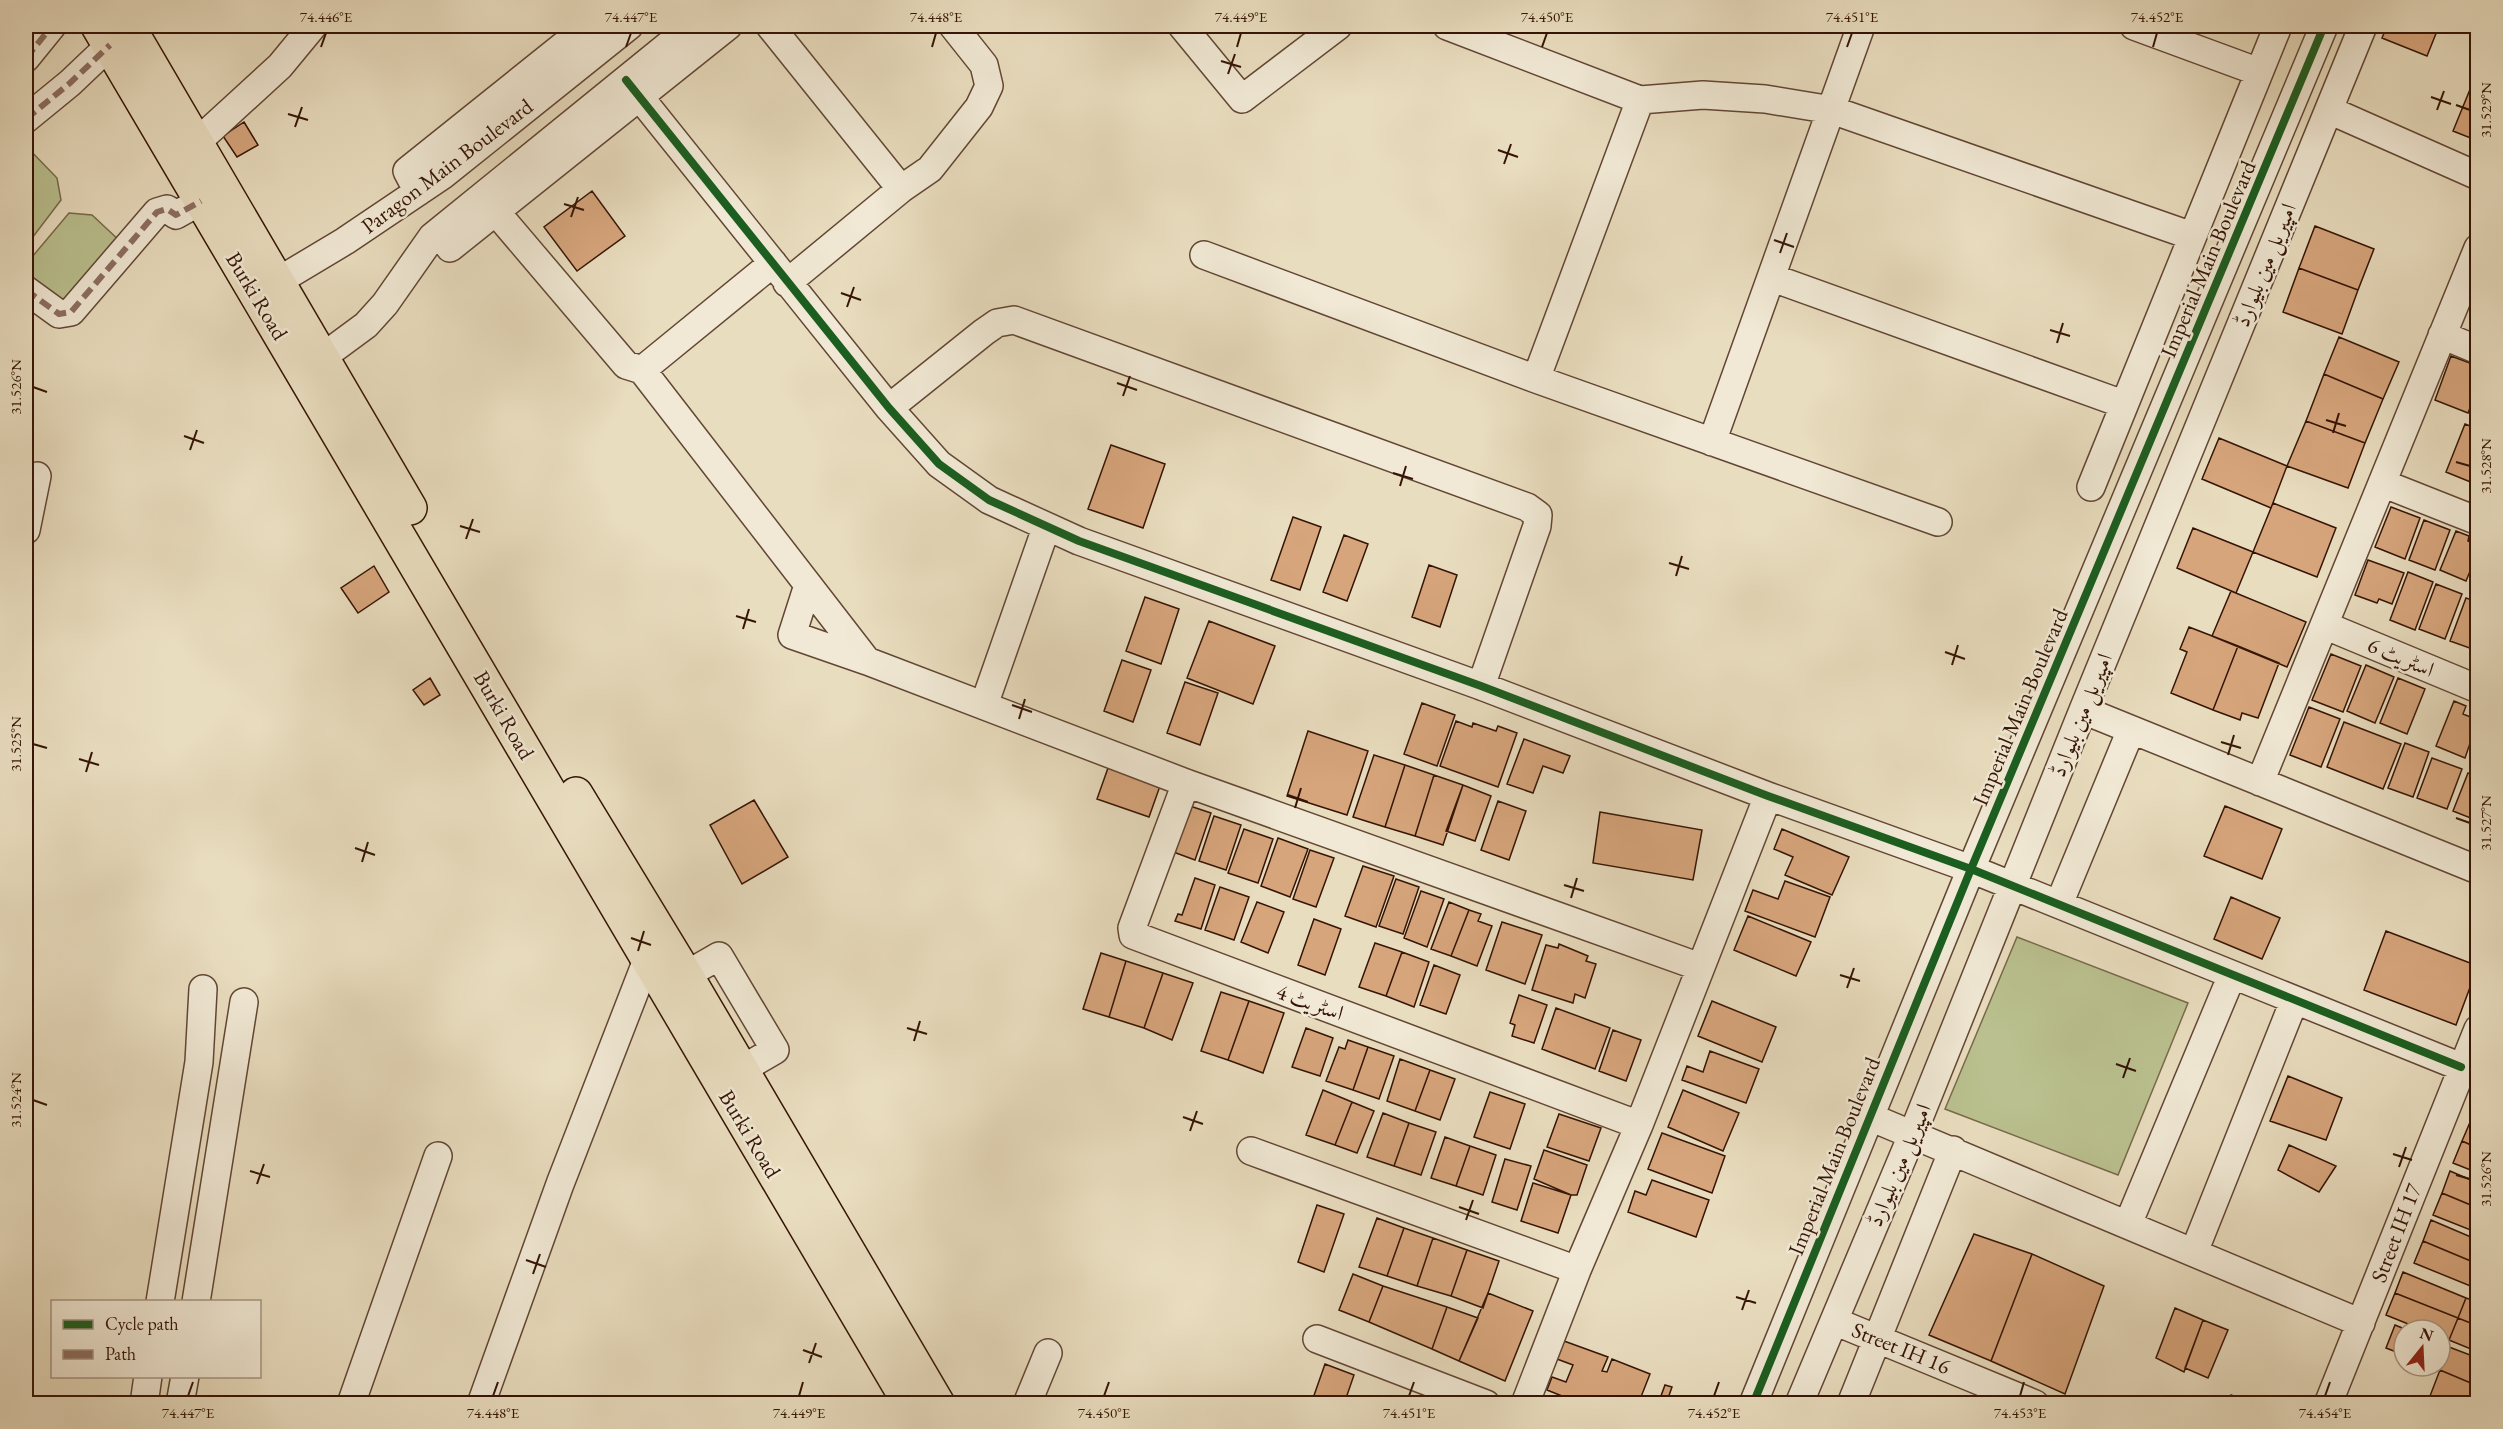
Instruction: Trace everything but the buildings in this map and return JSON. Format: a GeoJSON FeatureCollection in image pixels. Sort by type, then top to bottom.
{"type":"FeatureCollection","features":[{"type":"Feature","properties":{"kind":"main road","name":"Burki Road"},"geometry":{"type":"LineString","coordinates":[[112,32],[196,143],[266,289]]}},
{"type":"Feature","properties":{"kind":"main road","name":"Burki Road"},"geometry":{"type":"LineString","coordinates":[[112,32],[201,201],[266,289],[556,761],[686,975],[938,1404]]}},
{"type":"Feature","properties":{"kind":"main road","name":"Burki Road"},"geometry":{"type":"LineString","coordinates":[[313,365],[647,960],[910,1404]]}},
{"type":"Feature","properties":{"kind":"street"},"geometry":{"type":"LineString","coordinates":[[26,58],[52,26]]}},
{"type":"Feature","properties":{"kind":"street"},"geometry":{"type":"LineString","coordinates":[[196,143],[280,66],[313,26]]}},
{"type":"Feature","properties":{"kind":"street"},"geometry":{"type":"LineString","coordinates":[[538,82],[588,26]]}},
{"type":"Feature","properties":{"kind":"street","name":"Paragon Main Boulevard"},"geometry":{"type":"LineString","coordinates":[[266,289],[345,242],[418,192],[538,82],[629,26]]}},
{"type":"Feature","properties":{"kind":"street"},"geometry":{"type":"LineString","coordinates":[[439,232],[450,248],[496,212],[632,88],[692,26]]}},
{"type":"Feature","properties":{"kind":"street"},"geometry":{"type":"LineString","coordinates":[[313,365],[366,325],[385,304],[416,258],[439,232],[632,88],[728,26]]}},
{"type":"Feature","properties":{"kind":"street"},"geometry":{"type":"LineString","coordinates":[[770,26],[901,189]]}},
{"type":"Feature","properties":{"kind":"street"},"geometry":{"type":"LineString","coordinates":[[642,370],[930,170],[979,107],[989,86],[984,65],[953,26]]}},
{"type":"Feature","properties":{"kind":"street"},"geometry":{"type":"LineString","coordinates":[[1182,26],[1242,99],[1338,26]]}},
{"type":"Feature","properties":{"kind":"street"},"geometry":{"type":"LineString","coordinates":[[1447,26],[1640,100],[1723,96],[1765,99],[1832,110],[2192,236]]}},
{"type":"Feature","properties":{"kind":"street"},"geometry":{"type":"LineString","coordinates":[[1712,442],[1773,278],[1861,26]]}},
{"type":"Feature","properties":{"kind":"street"},"geometry":{"type":"LineString","coordinates":[[2134,26],[2259,72]]}},
{"type":"Feature","properties":{"kind":"street"},"geometry":{"type":"LineString","coordinates":[[2091,487],[2278,26]]}},
{"type":"Feature","properties":{"kind":"street","name":"Imperial Main Boulevard"},"geometry":{"type":"LineString","coordinates":[[1753,1404],[1971,869],[2324,26]]}},
{"type":"Feature","properties":{"kind":"street","name":"امپیریل مین بلیوارڈ"},"geometry":{"type":"LineString","coordinates":[[1799,1404],[1913,1133],[2083,710],[2363,26]]}},
{"type":"Feature","properties":{"kind":"street"},"geometry":{"type":"LineString","coordinates":[[26,118],[70,83],[112,32]]}},
{"type":"Feature","properties":{"kind":"street"},"geometry":{"type":"LineString","coordinates":[[632,88],[889,408],[939,464],[989,500],[1046,528],[1481,686],[1768,796],[1971,869],[2461,1067]]}},
{"type":"Feature","properties":{"kind":"street"},"geometry":{"type":"LineString","coordinates":[[1536,379],[1640,100]]}},
{"type":"Feature","properties":{"kind":"street"},"geometry":{"type":"LineString","coordinates":[[2329,110],[2478,176]]}},
{"type":"Feature","properties":{"kind":"street"},"geometry":{"type":"LineString","coordinates":[[26,290],[59,314],[71,312],[157,212],[167,209],[176,215],[201,201]]}},
{"type":"Feature","properties":{"kind":"street"},"geometry":{"type":"LineString","coordinates":[[496,212],[626,365],[642,370],[867,661]]}},
{"type":"Feature","properties":{"kind":"street"},"geometry":{"type":"LineString","coordinates":[[1204,255],[1536,379],[1938,522]]}},
{"type":"Feature","properties":{"kind":"street"},"geometry":{"type":"LineString","coordinates":[[2260,782],[2476,255]]}},
{"type":"Feature","properties":{"kind":"street"},"geometry":{"type":"LineString","coordinates":[[1773,278],[2123,404]]}},
{"type":"Feature","properties":{"kind":"street"},"geometry":{"type":"LineString","coordinates":[[2164,303],[2203,318]]}},
{"type":"Feature","properties":{"kind":"street"},"geometry":{"type":"LineString","coordinates":[[889,408],[997,322],[1014,320],[1527,507],[1538,514],[1537,526],[1481,686]]}},
{"type":"Feature","properties":{"kind":"street"},"geometry":{"type":"LineString","coordinates":[[2442,335],[2478,350]]}},
{"type":"Feature","properties":{"kind":"street"},"geometry":{"type":"LineString","coordinates":[[26,530],[38,476]]}},
{"type":"Feature","properties":{"kind":"street"},"geometry":{"type":"LineString","coordinates":[[2382,483],[2478,521]]}},
{"type":"Feature","properties":{"kind":"street"},"geometry":{"type":"LineString","coordinates":[[984,705],[1046,528]]}},
{"type":"Feature","properties":{"kind":"street"},"geometry":{"type":"LineString","coordinates":[[808,585],[792,635],[867,661],[1186,783],[1700,967]]}},
{"type":"Feature","properties":{"kind":"street","name":"اسٹریٹ 6"},"geometry":{"type":"LineString","coordinates":[[2324,625],[2478,689]]}},
{"type":"Feature","properties":{"kind":"street"},"geometry":{"type":"LineString","coordinates":[[2083,710],[2478,870]]}},
{"type":"Feature","properties":{"kind":"street"},"geometry":{"type":"LineString","coordinates":[[2059,904],[2132,730]]}},
{"type":"Feature","properties":{"kind":"street","name":"اسٹریٹ 4"},"geometry":{"type":"LineString","coordinates":[[1186,783],[1132,928],[1133,935],[1639,1125]]}},
{"type":"Feature","properties":{"kind":"street"},"geometry":{"type":"LineString","coordinates":[[1525,1404],[1577,1270],[1639,1125],[1768,796]]}},
{"type":"Feature","properties":{"kind":"street"},"geometry":{"type":"LineString","coordinates":[[488,1401],[560,1184],[647,960]]}},
{"type":"Feature","properties":{"kind":"street"},"geometry":{"type":"LineString","coordinates":[[2128,1224],[2232,975]]}},
{"type":"Feature","properties":{"kind":"street"},"geometry":{"type":"LineString","coordinates":[[160,1300],[199,1062],[203,989]]}},
{"type":"Feature","properties":{"kind":"street"},"geometry":{"type":"LineString","coordinates":[[2194,1252],[2294,1001]]}},
{"type":"Feature","properties":{"kind":"street"},"geometry":{"type":"LineString","coordinates":[[196,1300],[244,1002]]}},
{"type":"Feature","properties":{"kind":"street","name":"Street IH 17"},"geometry":{"type":"LineString","coordinates":[[2328,1404],[2478,1029]]}},
{"type":"Feature","properties":{"kind":"street"},"geometry":{"type":"LineString","coordinates":[[1870,1117],[1913,1133],[2361,1323]]}},
{"type":"Feature","properties":{"kind":"street"},"geometry":{"type":"LineString","coordinates":[[1851,1404],[1953,1150]]}},
{"type":"Feature","properties":{"kind":"street"},"geometry":{"type":"LineString","coordinates":[[1251,1151],[1577,1270]]}},
{"type":"Feature","properties":{"kind":"street"},"geometry":{"type":"LineString","coordinates":[[351,1404],[438,1156]]}},
{"type":"Feature","properties":{"kind":"street","name":"Street IH 16"},"geometry":{"type":"LineString","coordinates":[[1834,1321],[2035,1404]]}},
{"type":"Feature","properties":{"kind":"street"},"geometry":{"type":"LineString","coordinates":[[1317,1340],[1486,1404]]}},
{"type":"Feature","properties":{"kind":"street"},"geometry":{"type":"LineString","coordinates":[[1027,1404],[1048,1353]]}},
{"type":"Feature","properties":{"kind":"street"},"geometry":{"type":"LineString","coordinates":[[144,1404],[148,1378]]}},
{"type":"Feature","properties":{"kind":"street"},"geometry":{"type":"LineString","coordinates":[[180,1404],[185,1378]]}},
{"type":"Feature","properties":{"kind":"green space"},"geometry":{"type":"Polygon","coordinates":[[[26,146],[57,178],[61,200],[26,246],[26,146]]]}},
{"type":"Feature","properties":{"kind":"green space"},"geometry":{"type":"Polygon","coordinates":[[[69,213],[92,215],[121,242],[73,298],[59,301],[27,272],[27,263],[69,213]]]}},
{"type":"Feature","properties":{"kind":"green space"},"geometry":{"type":"Polygon","coordinates":[[[2017,937],[2188,1003],[2118,1175],[1945,1109],[2017,937]]]}},
{"type":"Feature","properties":{"kind":"marked path"},"geometry":{"type":"LineString","coordinates":[[26,58],[52,26]]}},
{"type":"Feature","properties":{"kind":"marked path"},"geometry":{"type":"LineString","coordinates":[[26,119],[70,83],[110,45]]}},
{"type":"Feature","properties":{"kind":"marked path"},"geometry":{"type":"LineString","coordinates":[[26,290],[59,314],[71,312],[157,212],[167,209],[176,215],[201,201]]}},
{"type":"Feature","properties":{"kind":"cycle path"},"geometry":{"type":"LineString","coordinates":[[1753,1404],[1971,869],[2324,26]]}},
{"type":"Feature","properties":{"kind":"cycle path"},"geometry":{"type":"LineString","coordinates":[[626,80],[889,408],[939,464],[989,500],[1079,541],[1481,686],[1768,796],[1971,869],[2461,1067]]}}]}
